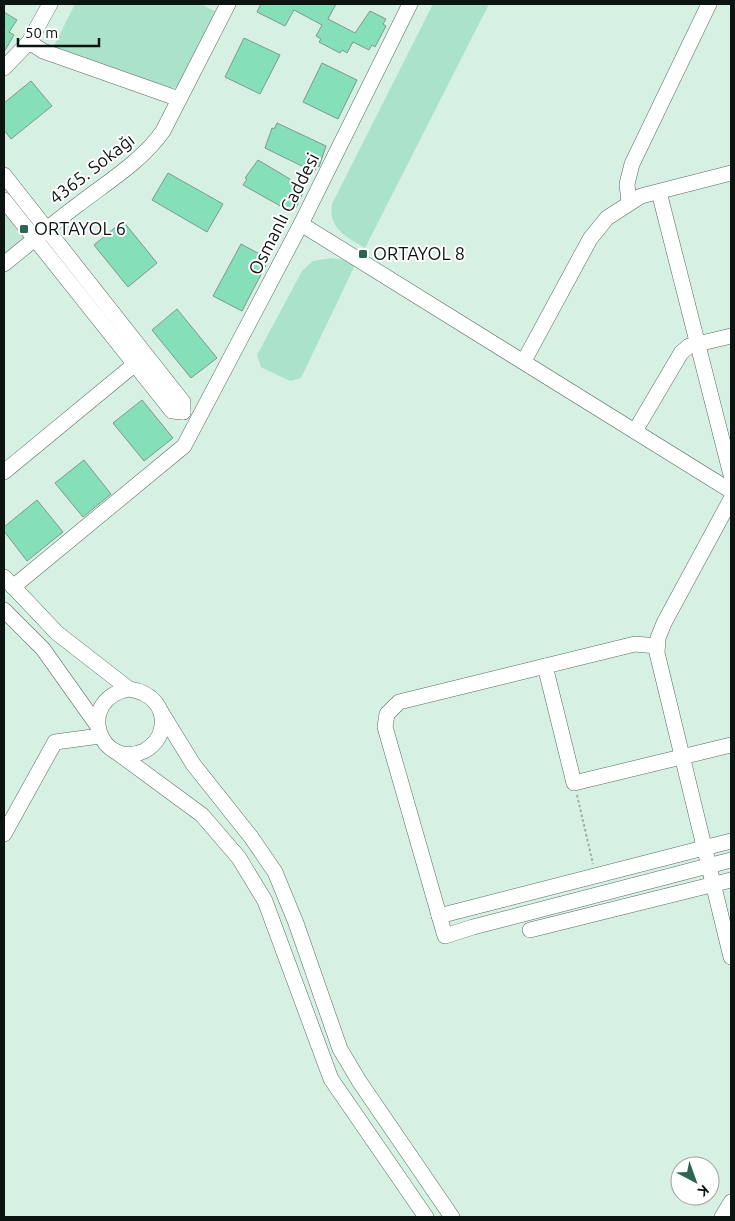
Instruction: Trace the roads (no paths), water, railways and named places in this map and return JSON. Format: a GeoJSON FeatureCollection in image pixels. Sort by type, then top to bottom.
{"type":"FeatureCollection","features":[{"type":"Feature","properties":{"kind":"street"},"geometry":{"type":"LineString","coordinates":[[4,68],[29,42],[50,4]]}},
{"type":"Feature","properties":{"kind":"street","name":"Osmanlı Caddesi"},"geometry":{"type":"LineString","coordinates":[[8,582],[180,451],[197,424],[301,224],[410,4]]}},
{"type":"Feature","properties":{"kind":"street"},"geometry":{"type":"LineString","coordinates":[[629,202],[628,184],[632,164],[708,4]]}},
{"type":"Feature","properties":{"kind":"street","name":"4365. Sokağı"},"geometry":{"type":"LineString","coordinates":[[4,264],[145,153],[163,131],[223,5]]}},
{"type":"Feature","properties":{"kind":"street"},"geometry":{"type":"LineString","coordinates":[[29,42],[44,51],[179,99]]}},
{"type":"Feature","properties":{"kind":"street"},"geometry":{"type":"LineString","coordinates":[[524,361],[590,239],[608,218],[629,202],[731,173]]}},
{"type":"Feature","properties":{"kind":"street"},"geometry":{"type":"LineString","coordinates":[[4,175],[40,234],[135,364],[172,410],[183,412],[197,424]]}},
{"type":"Feature","properties":{"kind":"street"},"geometry":{"type":"LineString","coordinates":[[659,192],[731,475]]}},
{"type":"Feature","properties":{"kind":"street"},"geometry":{"type":"LineString","coordinates":[[4,200],[40,234],[183,402],[183,412]]}},
{"type":"Feature","properties":{"kind":"street"},"geometry":{"type":"LineString","coordinates":[[301,224],[731,491]]}},
{"type":"Feature","properties":{"kind":"street"},"geometry":{"type":"LineString","coordinates":[[635,431],[678,356],[690,346],[731,336]]}},
{"type":"Feature","properties":{"kind":"street"},"geometry":{"type":"LineString","coordinates":[[4,472],[135,364]]}},
{"type":"Feature","properties":{"kind":"street"},"geometry":{"type":"LineString","coordinates":[[731,499],[664,623],[657,646],[658,667],[731,957]]}},
{"type":"Feature","properties":{"kind":"street"},"geometry":{"type":"LineString","coordinates":[[8,582],[57,633],[129,689]]}},
{"type":"Feature","properties":{"kind":"street"},"geometry":{"type":"LineString","coordinates":[[4,610],[44,649],[115,751],[202,815],[239,858],[264,901],[331,1079],[426,1217]]}},
{"type":"Feature","properties":{"kind":"street"},"geometry":{"type":"LineString","coordinates":[[657,646],[635,644],[399,702],[390,709],[385,727],[445,936],[473,926],[731,860]]}},
{"type":"Feature","properties":{"kind":"street"},"geometry":{"type":"LineString","coordinates":[[545,666],[574,784],[731,744]]}},
{"type":"Feature","properties":{"kind":"street"},"geometry":{"type":"LineString","coordinates":[[99,730],[102,705],[109,697],[129,689],[139,690],[149,695],[157,703],[193,764],[251,837],[275,872],[296,923],[340,1049],[358,1081],[452,1217]]}},
{"type":"Feature","properties":{"kind":"street"},"geometry":{"type":"LineString","coordinates":[[115,751],[125,754],[136,754],[155,743],[163,723],[161,712]]}},
{"type":"Feature","properties":{"kind":"street"},"geometry":{"type":"LineString","coordinates":[[4,834],[55,742],[99,730]]}},
{"type":"Feature","properties":{"kind":"street"},"geometry":{"type":"LineString","coordinates":[[439,916],[731,841]]}},
{"type":"Feature","properties":{"kind":"street"},"geometry":{"type":"LineString","coordinates":[[596,876],[607,911]]}},
{"type":"Feature","properties":{"kind":"street"},"geometry":{"type":"LineString","coordinates":[[530,930],[731,880]]}},
{"type":"Feature","properties":{"kind":"street"},"geometry":{"type":"LineString","coordinates":[[722,1217],[731,1202]]}},
{"type":"Feature","properties":{"kind":"place","name":"ORTAYOL 6"},"geometry":{"type":"Point","coordinates":[24,229]}},
{"type":"Feature","properties":{"kind":"place","name":"ORTAYOL 8"},"geometry":{"type":"Point","coordinates":[363,254]}}]}
